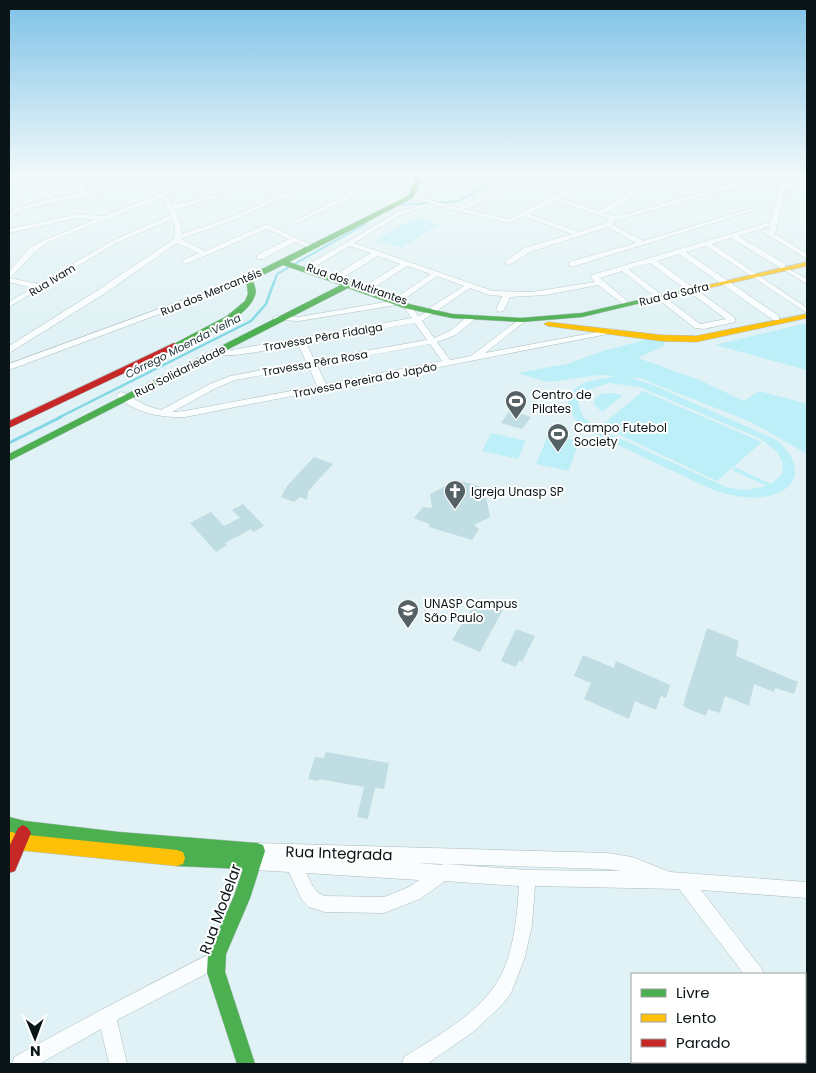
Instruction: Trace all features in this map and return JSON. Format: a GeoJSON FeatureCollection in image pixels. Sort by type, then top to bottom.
{"type":"FeatureCollection","features":[{"type":"Feature","properties":{"kind":"main road","name":"Rua dos Mercantéis"},"geometry":{"type":"LineString","coordinates":[[249,279],[311,246],[356,225]]}},
{"type":"Feature","properties":{"kind":"main road","name":"Rua da Safra"},"geometry":{"type":"LineString","coordinates":[[580,317],[691,288],[784,268],[807,257]]}},
{"type":"Feature","properties":{"kind":"main road","name":"Rua dos Mutirantes"},"geometry":{"type":"LineString","coordinates":[[286,261],[399,303],[471,318],[539,319],[558,327],[580,317]]}},
{"type":"Feature","properties":{"kind":"main road"},"geometry":{"type":"LineString","coordinates":[[9,425],[105,378],[148,360],[231,317],[246,306],[251,297],[249,279]]}},
{"type":"Feature","properties":{"kind":"main road","name":"Rua dos Mutirantes"},"geometry":{"type":"LineString","coordinates":[[344,282],[399,303]]}},
{"type":"Feature","properties":{"kind":"main road","name":"Rua Solidariedade"},"geometry":{"type":"LineString","coordinates":[[9,452],[215,353],[344,282]]}},
{"type":"Feature","properties":{"kind":"main road","name":"Rua da Safra"},"geometry":{"type":"LineString","coordinates":[[580,317],[623,302],[659,296]]}},
{"type":"Feature","properties":{"kind":"main road","name":"Rua dos Mutirantes"},"geometry":{"type":"LineString","coordinates":[[432,310],[501,316],[580,317],[613,331],[662,338],[696,339],[807,316]]}},
{"type":"Feature","properties":{"kind":"main road","name":"Rua Solidariedade"},"geometry":{"type":"LineString","coordinates":[[9,458],[124,396],[278,318]]}},
{"type":"Feature","properties":{"kind":"main road","name":"Rua Integrada"},"geometry":{"type":"LineString","coordinates":[[9,825],[25,829],[255,856]]}},
{"type":"Feature","properties":{"kind":"main road"},"geometry":{"type":"LineString","coordinates":[[9,865],[14,841],[25,829]]}},
{"type":"Feature","properties":{"kind":"main road","name":"Rua Integrada"},"geometry":{"type":"LineString","coordinates":[[14,841],[145,856],[255,856]]}},
{"type":"Feature","properties":{"kind":"main road","name":"Rua Modelar"},"geometry":{"type":"LineString","coordinates":[[246,1064],[216,972],[215,960],[242,898],[255,856]]}},
{"type":"Feature","properties":{"kind":"street"},"geometry":{"type":"LineString","coordinates":[[9,231],[35,225]]}},
{"type":"Feature","properties":{"kind":"street"},"geometry":{"type":"LineString","coordinates":[[39,287],[9,278],[38,246],[87,225]]}},
{"type":"Feature","properties":{"kind":"street","name":"Rua Ivam"},"geometry":{"type":"LineString","coordinates":[[9,305],[114,242],[147,225]]}},
{"type":"Feature","properties":{"kind":"street"},"geometry":{"type":"LineString","coordinates":[[178,238],[179,225]]}},
{"type":"Feature","properties":{"kind":"street"},"geometry":{"type":"LineString","coordinates":[[9,350],[101,292],[178,238],[214,225]]}},
{"type":"Feature","properties":{"kind":"street"},"geometry":{"type":"LineString","coordinates":[[306,268],[379,225]]}},
{"type":"Feature","properties":{"kind":"street"},"geometry":{"type":"LineString","coordinates":[[554,225],[579,234]]}},
{"type":"Feature","properties":{"kind":"street"},"geometry":{"type":"LineString","coordinates":[[509,263],[527,250],[602,225]]}},
{"type":"Feature","properties":{"kind":"street"},"geometry":{"type":"LineString","coordinates":[[615,225],[642,243]]}},
{"type":"Feature","properties":{"kind":"street"},"geometry":{"type":"LineString","coordinates":[[572,264],[702,225]]}},
{"type":"Feature","properties":{"kind":"street"},"geometry":{"type":"LineString","coordinates":[[623,302],[599,283],[596,277],[766,225]]}},
{"type":"Feature","properties":{"kind":"street"},"geometry":{"type":"LineString","coordinates":[[770,235],[773,225]]}},
{"type":"Feature","properties":{"kind":"street"},"geometry":{"type":"LineString","coordinates":[[186,262],[267,226],[311,246]]}},
{"type":"Feature","properties":{"kind":"street"},"geometry":{"type":"LineString","coordinates":[[758,227],[807,257]]}},
{"type":"Feature","properties":{"kind":"street"},"geometry":{"type":"LineString","coordinates":[[731,235],[807,282]]}},
{"type":"Feature","properties":{"kind":"street"},"geometry":{"type":"LineString","coordinates":[[178,238],[204,253]]}},
{"type":"Feature","properties":{"kind":"street"},"geometry":{"type":"LineString","coordinates":[[260,258],[295,239]]}},
{"type":"Feature","properties":{"kind":"street"},"geometry":{"type":"LineString","coordinates":[[348,243],[492,293],[507,295],[559,291],[599,283]]}},
{"type":"Feature","properties":{"kind":"street"},"geometry":{"type":"LineString","coordinates":[[706,243],[807,311]]}},
{"type":"Feature","properties":{"kind":"street"},"geometry":{"type":"LineString","coordinates":[[680,251],[776,318]]}},
{"type":"Feature","properties":{"kind":"street"},"geometry":{"type":"LineString","coordinates":[[344,282],[377,253]]}},
{"type":"Feature","properties":{"kind":"street"},"geometry":{"type":"LineString","coordinates":[[622,268],[700,327],[732,320],[651,260]]}},
{"type":"Feature","properties":{"kind":"street"},"geometry":{"type":"LineString","coordinates":[[366,289],[406,263]]}},
{"type":"Feature","properties":{"kind":"street"},"geometry":{"type":"LineString","coordinates":[[278,318],[299,319],[399,303],[436,274]]}},
{"type":"Feature","properties":{"kind":"street","name":"Rua dos Mercantéis"},"geometry":{"type":"LineString","coordinates":[[9,367],[249,279]]}},
{"type":"Feature","properties":{"kind":"street","name":"Travessa Pêra Fidalga"},"geometry":{"type":"LineString","coordinates":[[215,353],[232,353],[417,320],[470,285]]}},
{"type":"Feature","properties":{"kind":"street"},"geometry":{"type":"LineString","coordinates":[[500,310],[507,295]]}},
{"type":"Feature","properties":{"kind":"street"},"geometry":{"type":"LineString","coordinates":[[399,303],[417,320],[448,363]]}},
{"type":"Feature","properties":{"kind":"street","name":"Travessa Pêra Rosa"},"geometry":{"type":"LineString","coordinates":[[159,415],[222,382],[433,341],[453,333],[471,318]]}},
{"type":"Feature","properties":{"kind":"street"},"geometry":{"type":"LineString","coordinates":[[472,359],[521,320]]}},
{"type":"Feature","properties":{"kind":"street","name":"Travessa Pereira do Japão"},"geometry":{"type":"LineString","coordinates":[[124,396],[143,409],[159,415],[202,412],[613,331]]}},
{"type":"Feature","properties":{"kind":"street"},"geometry":{"type":"LineString","coordinates":[[301,341],[323,388]]}},
{"type":"Feature","properties":{"kind":"street","name":"Rua Integrada"},"geometry":{"type":"LineString","coordinates":[[255,856],[293,864],[527,878],[676,881],[807,890]]}},
{"type":"Feature","properties":{"kind":"street","name":"Rua Integrada"},"geometry":{"type":"LineString","coordinates":[[255,856],[607,861],[625,863],[676,881]]}},
{"type":"Feature","properties":{"kind":"street"},"geometry":{"type":"LineString","coordinates":[[293,864],[308,894],[315,901],[325,904],[384,905],[414,893],[444,872]]}},
{"type":"Feature","properties":{"kind":"street"},"geometry":{"type":"LineString","coordinates":[[411,1064],[484,1011],[504,988],[521,938],[526,912],[527,878]]}},
{"type":"Feature","properties":{"kind":"street"},"geometry":{"type":"LineString","coordinates":[[676,881],[754,973]]}},
{"type":"Feature","properties":{"kind":"street"},"geometry":{"type":"LineString","coordinates":[[21,1064],[107,1016],[215,960]]}},
{"type":"Feature","properties":{"kind":"street"},"geometry":{"type":"LineString","coordinates":[[107,1016],[118,1064]]}},
{"type":"Feature","properties":{"kind":"shaded area"},"geometry":{"type":"Polygon","coordinates":[[[401,225],[437,225],[401,248],[376,240],[401,225]]]}},
{"type":"Feature","properties":{"kind":"shaded area"},"geometry":{"type":"Polygon","coordinates":[[[807,323],[807,370],[715,345],[807,323]]]}},
{"type":"Feature","properties":{"kind":"shaded area"},"geometry":{"type":"Polygon","coordinates":[[[648,339],[666,340],[663,346],[638,358],[697,379],[744,401],[759,391],[807,404],[807,454],[751,422],[640,378],[629,377],[653,385],[775,439],[791,456],[795,474],[792,482],[776,494],[763,497],[738,496],[713,490],[586,430],[575,420],[568,405],[574,390],[586,382],[616,376],[600,375],[548,382],[517,373],[567,364],[603,351],[648,339]],[[609,383],[585,391],[578,403],[583,417],[599,429],[726,487],[745,490],[766,486],[732,470],[735,467],[771,484],[782,474],[783,464],[778,453],[761,439],[640,387],[609,383]]]}},
{"type":"Feature","properties":{"kind":"shaded area"},"geometry":{"type":"Polygon","coordinates":[[[643,391],[762,442],[717,481],[601,426],[643,391]]]}},
{"type":"Feature","properties":{"kind":"shaded area"},"geometry":{"type":"Polygon","coordinates":[[[602,394],[623,395],[602,412],[594,405],[595,398],[602,394]]]}},
{"type":"Feature","properties":{"kind":"shaded area"},"geometry":{"type":"Polygon","coordinates":[[[491,433],[526,441],[518,459],[482,451],[491,433]]]}},
{"type":"Feature","properties":{"kind":"shaded area","name":"Campo Futebol Society"},"geometry":{"type":"Polygon","coordinates":[[[548,435],[579,441],[569,471],[536,464],[548,435]]]}},
{"type":"Feature","properties":{"kind":"building","name":"Centro de Pilates"},"geometry":{"type":"Polygon","coordinates":[[[510,410],[531,417],[522,429],[501,423],[510,410]]]}},
{"type":"Feature","properties":{"kind":"building"},"geometry":{"type":"Polygon","coordinates":[[[314,457],[333,464],[308,491],[307,500],[300,497],[294,502],[281,497],[287,486],[314,457]]]}},
{"type":"Feature","properties":{"kind":"building","name":"Igreja Unasp SP"},"geometry":{"type":"Polygon","coordinates":[[[457,480],[486,488],[490,517],[474,525],[479,529],[472,540],[429,527],[429,524],[414,518],[423,507],[432,508],[430,494],[457,480]]]}},
{"type":"Feature","properties":{"kind":"building"},"geometry":{"type":"Polygon","coordinates":[[[243,504],[264,526],[253,532],[251,529],[225,543],[227,545],[216,552],[190,523],[211,512],[224,526],[240,518],[232,510],[243,504]]]}},
{"type":"Feature","properties":{"kind":"building"},"geometry":{"type":"Polygon","coordinates":[[[478,598],[504,608],[480,652],[452,640],[478,598]]]}},
{"type":"Feature","properties":{"kind":"building"},"geometry":{"type":"Polygon","coordinates":[[[707,628],[739,641],[736,656],[798,682],[794,694],[775,688],[774,692],[754,684],[749,706],[725,696],[720,713],[708,709],[706,716],[686,708],[683,705],[707,628]]]}},
{"type":"Feature","properties":{"kind":"building"},"geometry":{"type":"Polygon","coordinates":[[[516,629],[535,636],[522,662],[519,660],[516,667],[501,661],[516,629]]]}},
{"type":"Feature","properties":{"kind":"building"},"geometry":{"type":"Polygon","coordinates":[[[583,655],[614,668],[616,661],[670,685],[666,698],[661,696],[656,710],[635,701],[629,719],[584,699],[591,683],[574,676],[583,655]]]}},
{"type":"Feature","properties":{"kind":"building"},"geometry":{"type":"Polygon","coordinates":[[[326,752],[389,763],[384,789],[375,788],[368,819],[357,817],[364,787],[319,779],[319,781],[308,779],[315,757],[324,758],[326,752]]]}},
{"type":"Feature","properties":{"kind":"waterway","name":"Córrego Moenda Velha"},"geometry":{"type":"LineString","coordinates":[[274,283],[277,274],[363,225]]}},
{"type":"Feature","properties":{"kind":"waterway","name":"Córrego Moenda Velha"},"geometry":{"type":"LineString","coordinates":[[58,418],[251,321],[266,304],[274,282]]}},
{"type":"Feature","properties":{"kind":"waterway","name":"Córrego Moenda Velha"},"geometry":{"type":"LineString","coordinates":[[9,443],[61,417]]}},
{"type":"Feature","properties":{"kind":"traffic: fast"},"geometry":{"type":"LineString","coordinates":[[174,346],[206,331],[241,310],[252,294],[249,279],[356,225]]}},
{"type":"Feature","properties":{"kind":"traffic: fast"},"geometry":{"type":"LineString","coordinates":[[283,262],[407,306],[452,316],[521,320],[582,315],[704,287]]}},
{"type":"Feature","properties":{"kind":"traffic: fast"},"geometry":{"type":"LineString","coordinates":[[9,458],[351,283]]}},
{"type":"Feature","properties":{"kind":"traffic: fast"},"geometry":{"type":"LineString","coordinates":[[9,825],[25,829],[119,840],[257,851],[242,898],[217,954],[216,972],[246,1064]]}},
{"type":"Feature","properties":{"kind":"traffic: fast"},"geometry":{"type":"LineString","coordinates":[[177,858],[253,862]]}},
{"type":"Feature","properties":{"kind":"traffic: slow"},"geometry":{"type":"LineString","coordinates":[[704,287],[807,264]]}},
{"type":"Feature","properties":{"kind":"traffic: slow"},"geometry":{"type":"LineString","coordinates":[[548,324],[661,338],[696,339],[807,316]]}},
{"type":"Feature","properties":{"kind":"traffic: slow"},"geometry":{"type":"LineString","coordinates":[[9,839],[18,842],[177,858]]}},
{"type":"Feature","properties":{"kind":"traffic: jam"},"geometry":{"type":"LineString","coordinates":[[9,425],[174,346]]}},
{"type":"Feature","properties":{"kind":"traffic: jam"},"geometry":{"type":"LineString","coordinates":[[9,865],[23,833]]}},
{"type":"Feature","properties":{"kind":"place","name":"Centro de Pilates"},"geometry":{"type":"Point","coordinates":[516,420]}},
{"type":"Feature","properties":{"kind":"place","name":"Campo Futebol Society"},"geometry":{"type":"Point","coordinates":[558,453]}},
{"type":"Feature","properties":{"kind":"place","name":"Igreja Unasp SP"},"geometry":{"type":"Point","coordinates":[455,510]}},
{"type":"Feature","properties":{"kind":"place","name":"UNASP Campus São Paulo"},"geometry":{"type":"Point","coordinates":[408,629]}}]}
